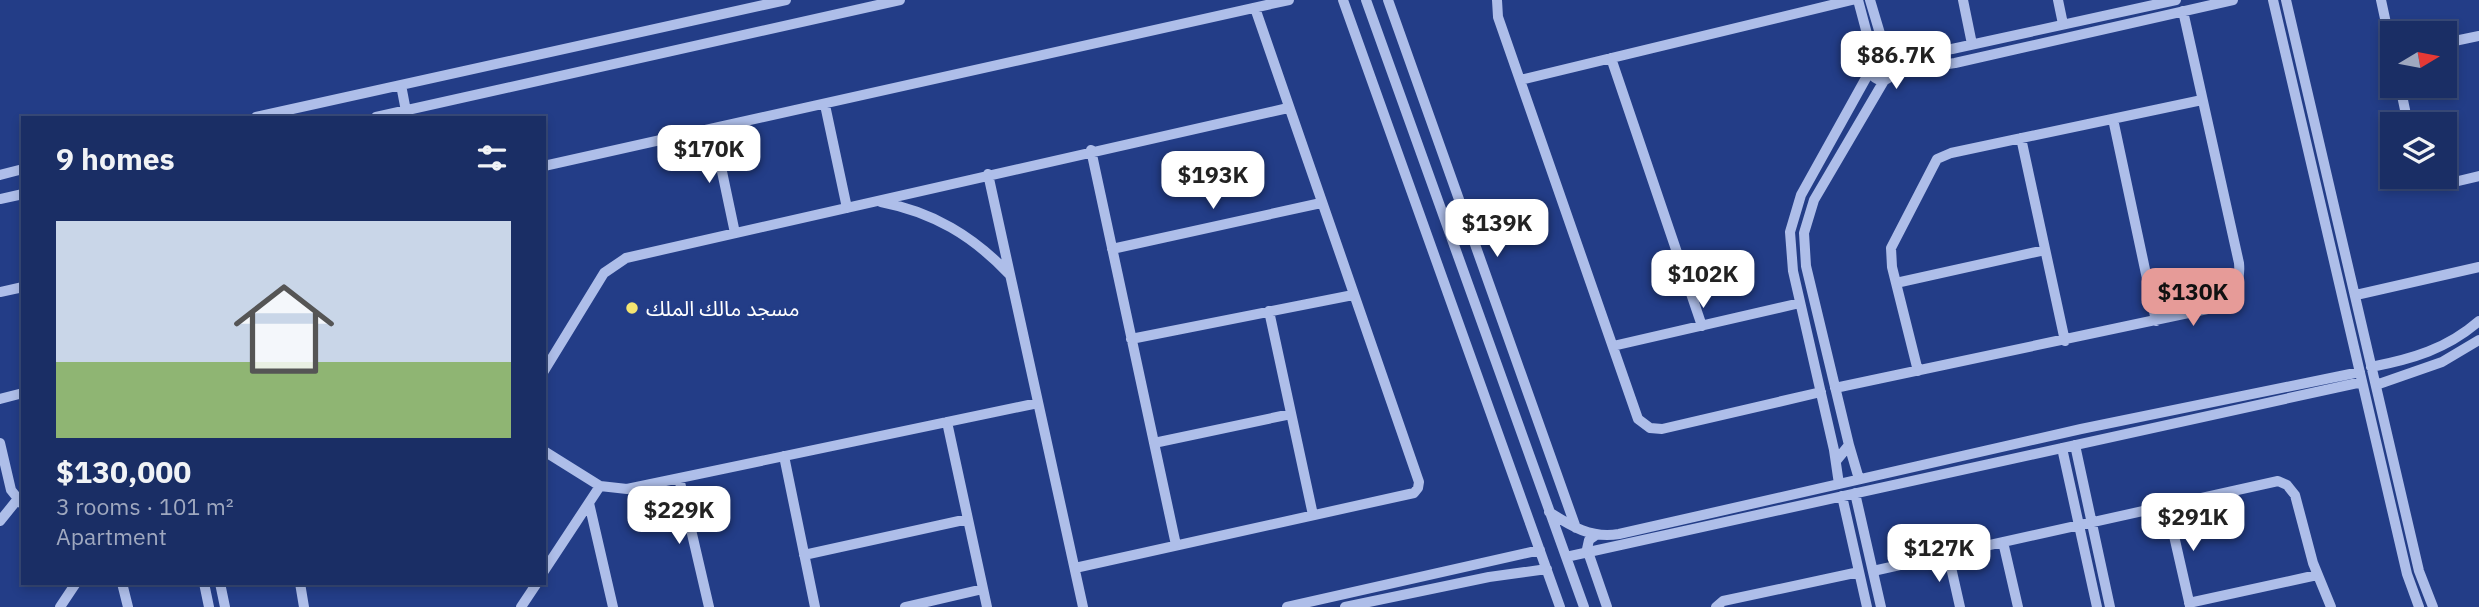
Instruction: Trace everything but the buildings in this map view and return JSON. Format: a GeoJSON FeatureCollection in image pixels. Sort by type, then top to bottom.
{"type":"FeatureCollection","features":[{"type":"Feature","properties":{"kind":"street"},"geometry":{"type":"LineString","coordinates":[[261,116],[786,0]]}},
{"type":"Feature","properties":{"kind":"street"},"geometry":{"type":"LineString","coordinates":[[381,116],[900,0]]}},
{"type":"Feature","properties":{"kind":"street"},"geometry":{"type":"LineString","coordinates":[[546,166],[1289,0]]}},
{"type":"Feature","properties":{"kind":"street"},"geometry":{"type":"LineString","coordinates":[[1343,0],[1560,607]]}},
{"type":"Feature","properties":{"kind":"street"},"geometry":{"type":"LineString","coordinates":[[1366,0],[1584,607]]}},
{"type":"Feature","properties":{"kind":"street"},"geometry":{"type":"LineString","coordinates":[[1388,0],[1576,528]]}},
{"type":"Feature","properties":{"kind":"street"},"geometry":{"type":"LineString","coordinates":[[1497,0],[1498,17],[1639,419],[1657,430],[1821,392]]}},
{"type":"Feature","properties":{"kind":"street"},"geometry":{"type":"LineString","coordinates":[[1520,80],[1852,0]]}},
{"type":"Feature","properties":{"kind":"street"},"geometry":{"type":"LineString","coordinates":[[1858,0],[1876,77],[1955,63],[2233,0]]}},
{"type":"Feature","properties":{"kind":"street"},"geometry":{"type":"LineString","coordinates":[[1859,479],[1806,266],[1804,233],[1814,200],[1889,76],[1889,58],[1870,0]]}},
{"type":"Feature","properties":{"kind":"street"},"geometry":{"type":"LineString","coordinates":[[1962,0],[1972,44]]}},
{"type":"Feature","properties":{"kind":"street"},"geometry":{"type":"LineString","coordinates":[[2058,0],[2063,24]]}},
{"type":"Feature","properties":{"kind":"street"},"geometry":{"type":"LineString","coordinates":[[1839,484],[1790,258],[1792,219],[1801,195],[1872,64],[1889,58],[1972,44],[2176,0]]}},
{"type":"Feature","properties":{"kind":"street"},"geometry":{"type":"LineString","coordinates":[[2273,0],[2407,574],[2419,607]]}},
{"type":"Feature","properties":{"kind":"street"},"geometry":{"type":"LineString","coordinates":[[2286,0],[2419,571],[2433,607]]}},
{"type":"Feature","properties":{"kind":"street"},"geometry":{"type":"LineString","coordinates":[[2381,0],[2386,21]]}},
{"type":"Feature","properties":{"kind":"street"},"geometry":{"type":"LineString","coordinates":[[1075,568],[1414,493],[1419,485],[1255,8]]}},
{"type":"Feature","properties":{"kind":"street"},"geometry":{"type":"LineString","coordinates":[[1835,388],[2155,321],[2221,304],[2235,290],[2239,280],[2239,263],[2183,11]]}},
{"type":"Feature","properties":{"kind":"street"},"geometry":{"type":"LineString","coordinates":[[2457,41],[2479,36]]}},
{"type":"Feature","properties":{"kind":"street"},"geometry":{"type":"LineString","coordinates":[[1611,58],[1702,326]]}},
{"type":"Feature","properties":{"kind":"street"},"geometry":{"type":"LineString","coordinates":[[401,85],[406,111]]}},
{"type":"Feature","properties":{"kind":"street"},"geometry":{"type":"LineString","coordinates":[[1918,371],[1890,257],[1894,240],[1931,164],[1951,153],[2202,100]]}},
{"type":"Feature","properties":{"kind":"street"},"geometry":{"type":"LineString","coordinates":[[825,104],[847,208]]}},
{"type":"Feature","properties":{"kind":"street"},"geometry":{"type":"LineString","coordinates":[[546,368],[596,284],[614,264],[626,258],[1091,150],[1288,108]]}},
{"type":"Feature","properties":{"kind":"street"},"geometry":{"type":"LineString","coordinates":[[2113,118],[2155,321]]}},
{"type":"Feature","properties":{"kind":"street"},"geometry":{"type":"LineString","coordinates":[[713,130],[735,233]]}},
{"type":"Feature","properties":{"kind":"street"},"geometry":{"type":"LineString","coordinates":[[2021,138],[2065,341]]}},
{"type":"Feature","properties":{"kind":"street"},"geometry":{"type":"LineString","coordinates":[[1091,150],[1176,545]]}},
{"type":"Feature","properties":{"kind":"street"},"geometry":{"type":"LineString","coordinates":[[0,175],[21,170]]}},
{"type":"Feature","properties":{"kind":"street"},"geometry":{"type":"LineString","coordinates":[[988,174],[1083,607]]}},
{"type":"Feature","properties":{"kind":"street"},"geometry":{"type":"LineString","coordinates":[[2457,180],[2479,176]]}},
{"type":"Feature","properties":{"kind":"street"},"geometry":{"type":"LineString","coordinates":[[0,199],[21,194]]}},
{"type":"Feature","properties":{"kind":"street"},"geometry":{"type":"LineString","coordinates":[[876,201],[914,210],[949,225],[981,247],[1010,274]]}},
{"type":"Feature","properties":{"kind":"street"},"geometry":{"type":"LineString","coordinates":[[1112,249],[1321,203]]}},
{"type":"Feature","properties":{"kind":"street"},"geometry":{"type":"LineString","coordinates":[[1896,283],[2045,250]]}},
{"type":"Feature","properties":{"kind":"street"},"geometry":{"type":"LineString","coordinates":[[2356,295],[2479,267]]}},
{"type":"Feature","properties":{"kind":"street"},"geometry":{"type":"LineString","coordinates":[[0,292],[21,287]]}},
{"type":"Feature","properties":{"kind":"street"},"geometry":{"type":"LineString","coordinates":[[1131,339],[1353,295]]}},
{"type":"Feature","properties":{"kind":"street"},"geometry":{"type":"LineString","coordinates":[[1613,346],[1800,303]]}},
{"type":"Feature","properties":{"kind":"street"},"geometry":{"type":"LineString","coordinates":[[1269,312],[1313,515]]}},
{"type":"Feature","properties":{"kind":"street"},"geometry":{"type":"LineString","coordinates":[[2371,366],[2433,351],[2457,338],[2479,321]]}},
{"type":"Feature","properties":{"kind":"street"},"geometry":{"type":"LineString","coordinates":[[2375,385],[2442,362],[2479,340]]}},
{"type":"Feature","properties":{"kind":"street"},"geometry":{"type":"LineString","coordinates":[[1549,512],[1576,528],[1596,535],[1619,534],[1965,455],[2361,377]]}},
{"type":"Feature","properties":{"kind":"street"},"geometry":{"type":"LineString","coordinates":[[1566,557],[2062,448],[2361,377]]}},
{"type":"Feature","properties":{"kind":"street"},"geometry":{"type":"LineString","coordinates":[[0,398],[21,393]]}},
{"type":"Feature","properties":{"kind":"street"},"geometry":{"type":"LineString","coordinates":[[546,452],[600,486],[627,489],[1038,403]]}},
{"type":"Feature","properties":{"kind":"street"},"geometry":{"type":"LineString","coordinates":[[1154,443],[1292,414]]}},
{"type":"Feature","properties":{"kind":"street"},"geometry":{"type":"LineString","coordinates":[[947,422],[987,607]]}},
{"type":"Feature","properties":{"kind":"street"},"geometry":{"type":"LineString","coordinates":[[0,443],[11,490],[20,502],[0,521]]}},
{"type":"Feature","properties":{"kind":"street"},"geometry":{"type":"LineString","coordinates":[[1836,461],[1849,445]]}},
{"type":"Feature","properties":{"kind":"street"},"geometry":{"type":"LineString","coordinates":[[2075,445],[2110,607]]}},
{"type":"Feature","properties":{"kind":"street"},"geometry":{"type":"LineString","coordinates":[[2062,448],[2097,607]]}},
{"type":"Feature","properties":{"kind":"street"},"geometry":{"type":"LineString","coordinates":[[1965,455],[1968,469]]}},
{"type":"Feature","properties":{"kind":"street"},"geometry":{"type":"LineString","coordinates":[[784,456],[815,607]]}},
{"type":"Feature","properties":{"kind":"street"},"geometry":{"type":"LineString","coordinates":[[679,478],[709,607]]}},
{"type":"Feature","properties":{"kind":"street"},"geometry":{"type":"LineString","coordinates":[[1873,571],[2273,481],[2283,482],[2295,495],[2317,575],[2331,607]]}},
{"type":"Feature","properties":{"kind":"street"},"geometry":{"type":"LineString","coordinates":[[546,568],[600,486]]}},
{"type":"Feature","properties":{"kind":"street"},"geometry":{"type":"LineString","coordinates":[[1855,494],[1881,607]]}},
{"type":"Feature","properties":{"kind":"street"},"geometry":{"type":"LineString","coordinates":[[1842,496],[1867,607]]}},
{"type":"Feature","properties":{"kind":"street"},"geometry":{"type":"LineString","coordinates":[[589,503],[613,607]]}},
{"type":"Feature","properties":{"kind":"street"},"geometry":{"type":"LineString","coordinates":[[1754,503],[1756,516]]}},
{"type":"Feature","properties":{"kind":"street"},"geometry":{"type":"LineString","coordinates":[[2167,505],[2189,605],[2317,575]]}},
{"type":"Feature","properties":{"kind":"street"},"geometry":{"type":"LineString","coordinates":[[804,555],[968,519]]}},
{"type":"Feature","properties":{"kind":"street"},"geometry":{"type":"LineString","coordinates":[[1596,535],[1589,540],[1588,553],[1607,607]]}},
{"type":"Feature","properties":{"kind":"street"},"geometry":{"type":"LineString","coordinates":[[2003,542],[2018,607]]}},
{"type":"Feature","properties":{"kind":"street"},"geometry":{"type":"LineString","coordinates":[[1287,607],[1540,550]]}},
{"type":"Feature","properties":{"kind":"street"},"geometry":{"type":"LineString","coordinates":[[1948,554],[1960,607]]}},
{"type":"Feature","properties":{"kind":"street"},"geometry":{"type":"LineString","coordinates":[[1486,563],[1489,577]]}},
{"type":"Feature","properties":{"kind":"street"},"geometry":{"type":"LineString","coordinates":[[1345,607],[1386,603],[1489,577],[1547,569]]}},
{"type":"Feature","properties":{"kind":"street"},"geometry":{"type":"LineString","coordinates":[[1716,607],[1723,601],[1859,572]]}},
{"type":"Feature","properties":{"kind":"street"},"geometry":{"type":"LineString","coordinates":[[60,607],[75,585]]}},
{"type":"Feature","properties":{"kind":"street"},"geometry":{"type":"LineString","coordinates":[[122,585],[128,607]]}},
{"type":"Feature","properties":{"kind":"street"},"geometry":{"type":"LineString","coordinates":[[204,585],[209,607]]}},
{"type":"Feature","properties":{"kind":"street"},"geometry":{"type":"LineString","coordinates":[[220,585],[225,607]]}},
{"type":"Feature","properties":{"kind":"street"},"geometry":{"type":"LineString","coordinates":[[300,585],[304,607]]}},
{"type":"Feature","properties":{"kind":"street"},"geometry":{"type":"LineString","coordinates":[[521,607],[536,585]]}},
{"type":"Feature","properties":{"kind":"street"},"geometry":{"type":"LineString","coordinates":[[905,607],[983,590]]}},
{"type":"Feature","properties":{"kind":"place","name":"مسجد مالك الملك"},"geometry":{"type":"Point","coordinates":[632,308]}}]}
